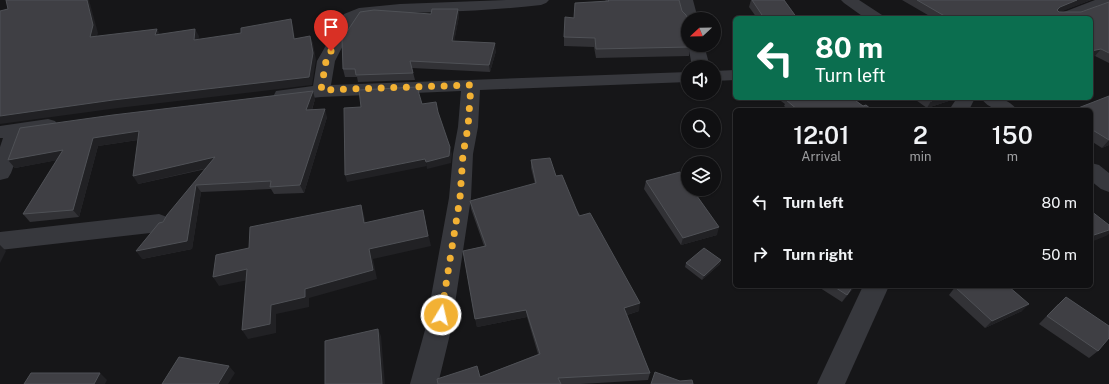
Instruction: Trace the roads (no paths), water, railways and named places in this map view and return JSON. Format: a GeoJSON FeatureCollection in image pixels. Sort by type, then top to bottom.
{"type":"FeatureCollection","features":[{"type":"Feature","properties":{"kind":"street"},"geometry":{"type":"LineString","coordinates":[[321,90],[326,61],[350,17],[359,13],[400,9],[496,6],[541,0]]}},
{"type":"Feature","properties":{"kind":"street"},"geometry":{"type":"LineString","coordinates":[[684,0],[688,12]]}},
{"type":"Feature","properties":{"kind":"street"},"geometry":{"type":"LineString","coordinates":[[849,0],[873,16]]}},
{"type":"Feature","properties":{"kind":"street"},"geometry":{"type":"LineString","coordinates":[[1067,16],[1109,0]]}},
{"type":"Feature","properties":{"kind":"street"},"geometry":{"type":"LineString","coordinates":[[721,76],[733,75]]}},
{"type":"Feature","properties":{"kind":"street"},"geometry":{"type":"LineString","coordinates":[[266,97],[321,90],[681,77]]}},
{"type":"Feature","properties":{"kind":"street"},"geometry":{"type":"LineString","coordinates":[[424,384],[438,330],[460,198],[463,154],[468,127],[471,85]]}},
{"type":"Feature","properties":{"kind":"street"},"geometry":{"type":"LineString","coordinates":[[993,100],[1004,108]]}},
{"type":"Feature","properties":{"kind":"street"},"geometry":{"type":"LineString","coordinates":[[0,173],[9,131],[64,123]]}},
{"type":"Feature","properties":{"kind":"street"},"geometry":{"type":"LineString","coordinates":[[1093,166],[1109,165]]}},
{"type":"Feature","properties":{"kind":"street"},"geometry":{"type":"LineString","coordinates":[[1093,172],[1109,184]]}},
{"type":"Feature","properties":{"kind":"street"},"geometry":{"type":"LineString","coordinates":[[0,241],[159,223]]}},
{"type":"Feature","properties":{"kind":"street"},"geometry":{"type":"LineString","coordinates":[[831,384],[875,288]]}}]}
